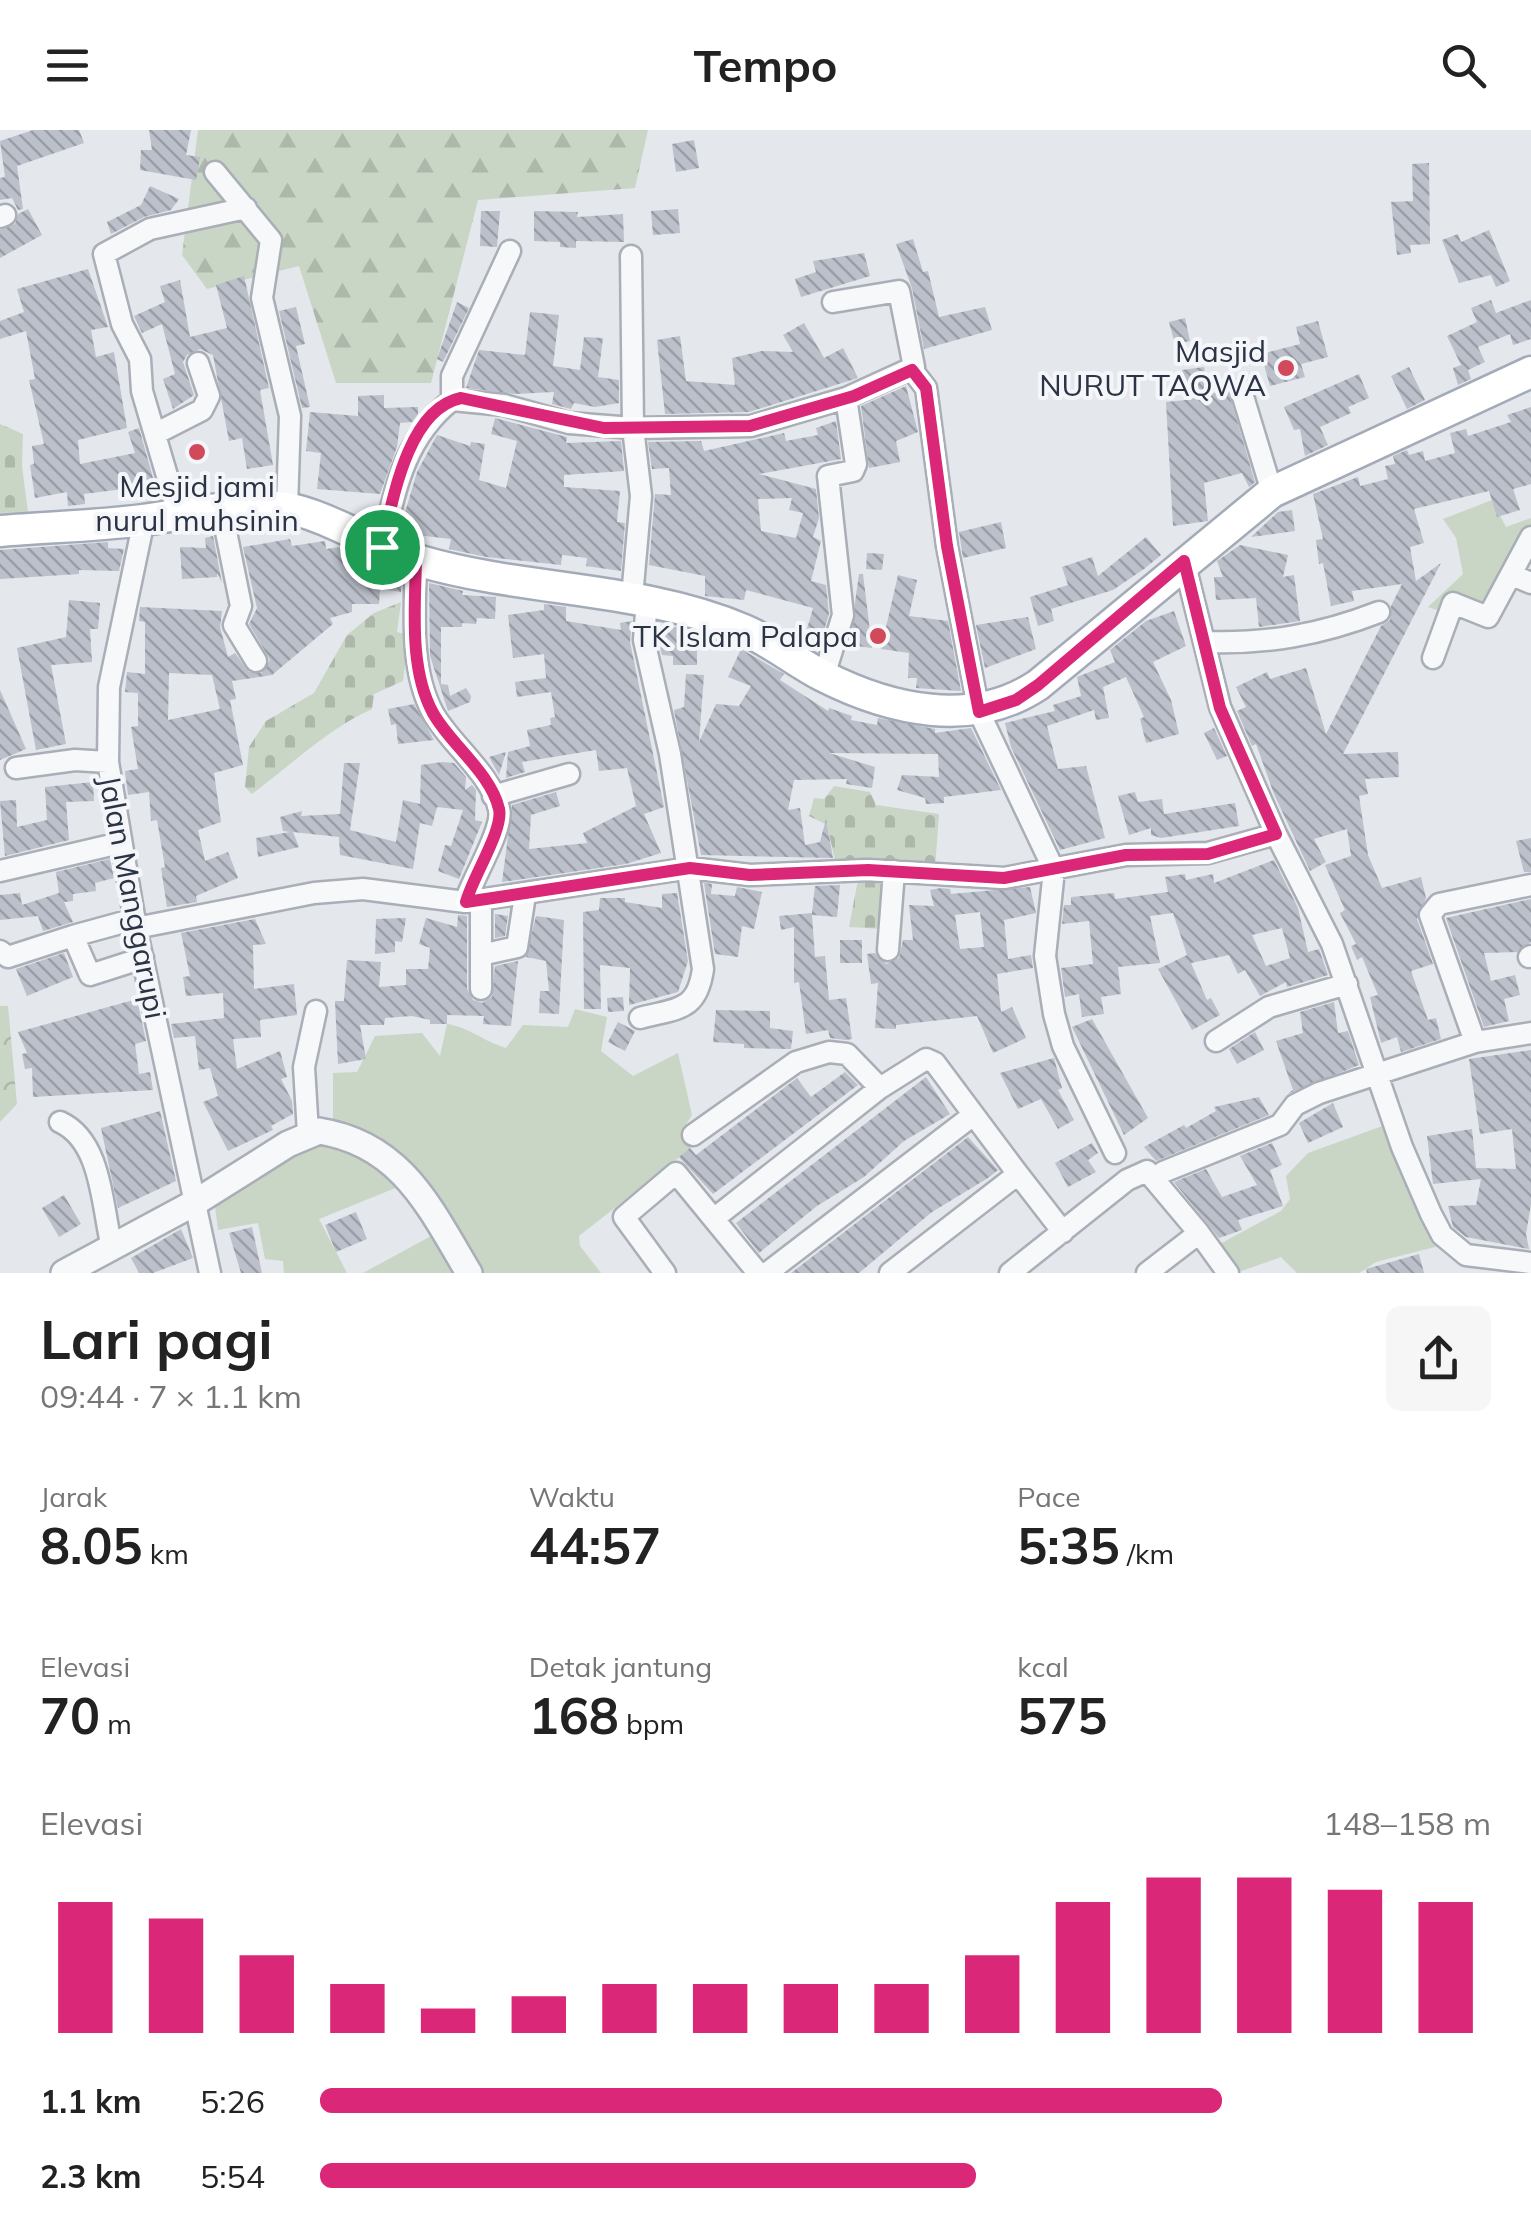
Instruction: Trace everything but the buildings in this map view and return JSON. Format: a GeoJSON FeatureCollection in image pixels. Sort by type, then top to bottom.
{"type":"FeatureCollection","features":[{"type":"Feature","properties":{"kind":"main road"},"geometry":{"type":"LineString","coordinates":[[0,531],[144,520],[178,513],[287,508],[416,560],[467,574],[640,598],[747,631],[824,676],[872,696],[957,713],[979,712],[1016,700],[1038,685],[1272,492],[1531,372]]}},
{"type":"Feature","properties":{"kind":"street"},"geometry":{"type":"LineString","coordinates":[[215,172],[270,240],[262,298],[290,416],[287,508]]}},
{"type":"Feature","properties":{"kind":"street"},"geometry":{"type":"LineString","coordinates":[[178,513],[142,391],[140,360],[122,324],[104,254],[150,229],[246,208]]}},
{"type":"Feature","properties":{"kind":"street"},"geometry":{"type":"LineString","coordinates":[[382,547],[399,475],[414,438],[452,400],[452,376],[484,299],[510,251]]}},
{"type":"Feature","properties":{"kind":"street"},"geometry":{"type":"LineString","coordinates":[[631,256],[633,428],[642,496],[640,598],[644,640],[670,754],[703,969],[700,993],[688,1005],[640,1018]]}},
{"type":"Feature","properties":{"kind":"street"},"geometry":{"type":"LineString","coordinates":[[833,302],[899,292],[912,370],[926,388],[947,546],[979,712],[1054,870],[1045,956],[1054,1014],[1063,1046],[1115,1153]]}},
{"type":"Feature","properties":{"kind":"street"},"geometry":{"type":"LineString","coordinates":[[155,434],[202,410],[209,396],[198,364]]}},
{"type":"Feature","properties":{"kind":"street"},"geometry":{"type":"LineString","coordinates":[[452,400],[504,405],[569,424],[633,428],[750,426],[846,398],[912,370]]}},
{"type":"Feature","properties":{"kind":"street"},"geometry":{"type":"LineString","coordinates":[[1240,390],[1272,492]]}},
{"type":"Feature","properties":{"kind":"street"},"geometry":{"type":"LineString","coordinates":[[824,676],[843,615],[828,476],[856,468],[846,398]]}},
{"type":"Feature","properties":{"kind":"street"},"geometry":{"type":"LineString","coordinates":[[222,512],[241,606],[234,626],[256,661]]}},
{"type":"Feature","properties":{"kind":"street","name":"Jalan Manggarupi"},"geometry":{"type":"LineString","coordinates":[[144,520],[109,687],[108,762],[120,843],[210,1273]]}},
{"type":"Feature","properties":{"kind":"street"},"geometry":{"type":"LineString","coordinates":[[1432,658],[1453,603],[1488,617],[1521,579],[1531,538]]}},
{"type":"Feature","properties":{"kind":"street"},"geometry":{"type":"LineString","coordinates":[[416,560],[415,611],[422,690],[434,715],[499,809],[498,828],[476,870],[473,901],[481,955],[481,989]]}},
{"type":"Feature","properties":{"kind":"street"},"geometry":{"type":"LineString","coordinates":[[1184,561],[1220,708],[1276,834],[1332,944],[1415,1181],[1442,1235],[1458,1251],[1476,1259],[1531,1263]]}},
{"type":"Feature","properties":{"kind":"street"},"geometry":{"type":"LineString","coordinates":[[1204,642],[1259,644],[1309,635],[1379,612]]}},
{"type":"Feature","properties":{"kind":"street"},"geometry":{"type":"LineString","coordinates":[[16,768],[75,760],[108,762]]}},
{"type":"Feature","properties":{"kind":"street"},"geometry":{"type":"LineString","coordinates":[[493,796],[570,774]]}},
{"type":"Feature","properties":{"kind":"street"},"geometry":{"type":"LineString","coordinates":[[0,951],[8,957],[73,936],[136,923],[363,889],[473,901],[685,869],[750,875],[894,871],[1004,878],[1126,855],[1208,854],[1276,834]]}},
{"type":"Feature","properties":{"kind":"street"},"geometry":{"type":"LineString","coordinates":[[0,871],[120,843]]}},
{"type":"Feature","properties":{"kind":"street"},"geometry":{"type":"LineString","coordinates":[[888,950],[894,871]]}},
{"type":"Feature","properties":{"kind":"street"},"geometry":{"type":"LineString","coordinates":[[1475,1042],[1430,916],[1440,904],[1531,885]]}},
{"type":"Feature","properties":{"kind":"street"},"geometry":{"type":"LineString","coordinates":[[481,955],[518,948],[524,895]]}},
{"type":"Feature","properties":{"kind":"street"},"geometry":{"type":"LineString","coordinates":[[73,936],[90,976],[143,958]]}},
{"type":"Feature","properties":{"kind":"street"},"geometry":{"type":"LineString","coordinates":[[1216,1041],[1269,1007],[1297,995],[1347,984]]}},
{"type":"Feature","properties":{"kind":"street"},"geometry":{"type":"LineString","coordinates":[[308,1133],[304,1067],[316,1011]]}},
{"type":"Feature","properties":{"kind":"street"},"geometry":{"type":"LineString","coordinates":[[1163,1172],[1280,1125],[1302,1100],[1475,1042],[1531,1033]]}},
{"type":"Feature","properties":{"kind":"street"},"geometry":{"type":"LineString","coordinates":[[692,1134],[808,1056],[847,1054],[880,1088]]}},
{"type":"Feature","properties":{"kind":"street"},"geometry":{"type":"LineString","coordinates":[[716,1217],[880,1088],[926,1059],[935,1063],[1063,1232]]}},
{"type":"Feature","properties":{"kind":"street"},"geometry":{"type":"LineString","coordinates":[[767,1273],[972,1116]]}},
{"type":"Feature","properties":{"kind":"street"},"geometry":{"type":"LineString","coordinates":[[60,1122],[75,1129],[89,1148],[112,1248]]}},
{"type":"Feature","properties":{"kind":"street"},"geometry":{"type":"LineString","coordinates":[[64,1273],[196,1202],[308,1133],[334,1133],[404,1171],[469,1273]]}},
{"type":"Feature","properties":{"kind":"street"},"geometry":{"type":"LineString","coordinates":[[1010,1273],[1127,1180],[1147,1170],[1228,1273]]}},
{"type":"Feature","properties":{"kind":"street"},"geometry":{"type":"LineString","coordinates":[[664,1273],[625,1222],[628,1209],[676,1173],[716,1217],[758,1273]]}},
{"type":"Feature","properties":{"kind":"street"},"geometry":{"type":"LineString","coordinates":[[890,1273],[1018,1174]]}},
{"type":"Feature","properties":{"kind":"street"},"geometry":{"type":"LineString","coordinates":[[1148,1273],[1199,1233]]}},
{"type":"Feature","properties":{"kind":"green space"},"geometry":{"type":"Polygon","coordinates":[[[198,130],[648,130],[635,188],[478,200],[431,383],[336,383],[299,266],[207,289],[182,255],[198,130]]]}},
{"type":"Feature","properties":{"kind":"green space"},"geometry":{"type":"Polygon","coordinates":[[[0,424],[23,434],[22,466],[28,512],[0,513],[0,424]]]}},
{"type":"Feature","properties":{"kind":"green space"},"geometry":{"type":"Polygon","coordinates":[[[1492,500],[1506,527],[1531,518],[1526,559],[1497,619],[1479,623],[1428,607],[1463,574],[1456,538],[1443,519],[1492,500]]]}},
{"type":"Feature","properties":{"kind":"green space"},"geometry":{"type":"Polygon","coordinates":[[[401,602],[397,632],[409,635],[403,681],[374,694],[372,709],[325,737],[252,794],[245,787],[249,747],[266,721],[314,693],[347,635],[374,613],[401,602]]]}},
{"type":"Feature","properties":{"kind":"green space"},"geometry":{"type":"Polygon","coordinates":[[[834,786],[870,792],[876,805],[939,814],[935,868],[835,860],[827,825],[809,816],[814,798],[824,799],[834,786]]]}},
{"type":"Feature","properties":{"kind":"green space"},"geometry":{"type":"Polygon","coordinates":[[[889,879],[882,929],[849,927],[858,880],[889,879]]]}},
{"type":"Feature","properties":{"kind":"green space"},"geometry":{"type":"Polygon","coordinates":[[[0,1006],[8,1006],[17,1104],[0,1122],[0,1006]]]}},
{"type":"Feature","properties":{"kind":"green space"},"geometry":{"type":"Polygon","coordinates":[[[575,1009],[607,1017],[601,1051],[633,1076],[678,1053],[692,1115],[682,1131],[691,1148],[579,1236],[580,1246],[601,1273],[477,1273],[435,1202],[402,1161],[360,1130],[333,1120],[333,1073],[357,1072],[375,1036],[422,1033],[440,1056],[447,1024],[506,1048],[523,1025],[568,1027],[575,1009]]]}},
{"type":"Feature","properties":{"kind":"green space"},"geometry":{"type":"Polygon","coordinates":[[[1388,1124],[1424,1221],[1439,1246],[1376,1262],[1359,1273],[1297,1273],[1281,1257],[1236,1273],[1218,1245],[1281,1211],[1290,1199],[1286,1176],[1308,1153],[1388,1124]]]}},
{"type":"Feature","properties":{"kind":"green space"},"geometry":{"type":"Polygon","coordinates":[[[315,1140],[373,1161],[398,1187],[319,1219],[347,1273],[284,1273],[283,1261],[265,1259],[258,1223],[218,1230],[215,1206],[315,1140]]]}},
{"type":"Feature","properties":{"kind":"green space"},"geometry":{"type":"Polygon","coordinates":[[[433,1235],[454,1273],[363,1273],[433,1235]]]}},
{"type":"Feature","properties":{"kind":"place","name":"Masjid NURUT TAQWA"},"geometry":{"type":"Point","coordinates":[1286,368]}},
{"type":"Feature","properties":{"kind":"place","name":"Mesjid jami nurul muhsinin"},"geometry":{"type":"Point","coordinates":[197,452]}},
{"type":"Feature","properties":{"kind":"place","name":"TK Islam Palapa"},"geometry":{"type":"Point","coordinates":[878,636]}},
{"type":"Feature","properties":{"kind":"route"},"geometry":{"type":"LineString","coordinates":[[912,370],[926,388],[947,546],[979,712],[1016,700],[1038,685],[1184,561],[1220,708],[1276,834],[1208,854],[1126,855],[1004,878],[868,870],[750,875],[690,868],[466,902],[476,870],[498,828],[499,809],[434,715],[422,690],[415,611],[416,560],[382,547],[399,475],[414,438],[452,400],[504,405],[569,424],[604,428],[750,426],[775,422],[854,396],[912,370]]}}]}
